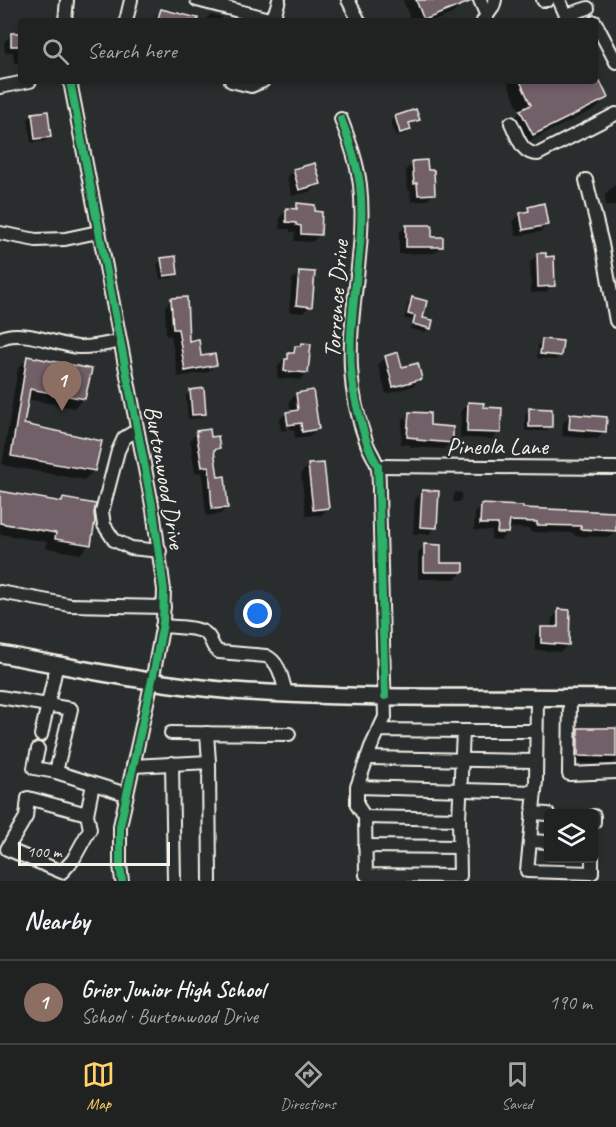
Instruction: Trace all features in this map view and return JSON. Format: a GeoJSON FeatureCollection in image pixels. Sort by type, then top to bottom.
{"type":"FeatureCollection","features":[{"type":"Feature","properties":{"kind":"main road"},"geometry":{"type":"LineString","coordinates":[[0,654],[151,682],[233,691],[384,696],[616,698]]}},
{"type":"Feature","properties":{"kind":"street"},"geometry":{"type":"LineString","coordinates":[[65,18],[67,0]]}},
{"type":"Feature","properties":{"kind":"street"},"geometry":{"type":"LineString","coordinates":[[127,18],[131,0]]}},
{"type":"Feature","properties":{"kind":"street"},"geometry":{"type":"LineString","coordinates":[[196,0],[263,18]]}},
{"type":"Feature","properties":{"kind":"street"},"geometry":{"type":"LineString","coordinates":[[272,18],[276,13],[279,0]]}},
{"type":"Feature","properties":{"kind":"street"},"geometry":{"type":"LineString","coordinates":[[348,0],[357,18]]}},
{"type":"Feature","properties":{"kind":"street"},"geometry":{"type":"LineString","coordinates":[[480,0],[485,18]]}},
{"type":"Feature","properties":{"kind":"street"},"geometry":{"type":"LineString","coordinates":[[485,18],[495,0]]}},
{"type":"Feature","properties":{"kind":"street"},"geometry":{"type":"LineString","coordinates":[[543,0],[548,0]]}},
{"type":"Feature","properties":{"kind":"street"},"geometry":{"type":"LineString","coordinates":[[559,0],[567,18],[586,4],[593,18]]}},
{"type":"Feature","properties":{"kind":"street"},"geometry":{"type":"LineString","coordinates":[[598,27],[616,62]]}},
{"type":"Feature","properties":{"kind":"street"},"geometry":{"type":"LineString","coordinates":[[0,87],[18,83]]}},
{"type":"Feature","properties":{"kind":"street","name":"Burtonwood Drive"},"geometry":{"type":"LineString","coordinates":[[71,84],[160,551],[165,590],[162,626],[120,826],[122,881]]}},
{"type":"Feature","properties":{"kind":"street"},"geometry":{"type":"LineString","coordinates":[[512,123],[523,148],[527,152],[538,154],[616,114]]}},
{"type":"Feature","properties":{"kind":"street","name":"Torrence Drive"},"geometry":{"type":"LineString","coordinates":[[341,119],[352,149],[360,186],[361,225],[352,328],[352,379],[366,442],[378,466],[385,717],[357,787]]}},
{"type":"Feature","properties":{"kind":"street"},"geometry":{"type":"LineString","coordinates":[[586,180],[602,244],[616,321]]}},
{"type":"Feature","properties":{"kind":"street"},"geometry":{"type":"LineString","coordinates":[[0,233],[36,240],[65,239],[98,232]]}},
{"type":"Feature","properties":{"kind":"street"},"geometry":{"type":"LineString","coordinates":[[602,244],[616,243]]}},
{"type":"Feature","properties":{"kind":"street"},"geometry":{"type":"LineString","coordinates":[[0,339],[4,336],[20,335],[79,347],[120,341]]}},
{"type":"Feature","properties":{"kind":"street"},"geometry":{"type":"LineString","coordinates":[[137,430],[124,438],[118,451],[102,512],[104,525],[114,540],[131,548],[160,551]]}},
{"type":"Feature","properties":{"kind":"street","name":"Pineola Lane"},"geometry":{"type":"LineString","coordinates":[[378,466],[616,468]]}},
{"type":"Feature","properties":{"kind":"street"},"geometry":{"type":"LineString","coordinates":[[0,592],[70,605],[164,608]]}},
{"type":"Feature","properties":{"kind":"street"},"geometry":{"type":"LineString","coordinates":[[162,626],[200,630],[209,637],[213,648],[219,652],[266,656],[272,659],[276,663],[286,693]]}},
{"type":"Feature","properties":{"kind":"street"},"geometry":{"type":"LineString","coordinates":[[41,735],[57,664]]}},
{"type":"Feature","properties":{"kind":"street"},"geometry":{"type":"LineString","coordinates":[[0,697],[71,709],[56,772]]}},
{"type":"Feature","properties":{"kind":"street"},"geometry":{"type":"LineString","coordinates":[[537,697],[535,792],[527,871],[592,877]]}},
{"type":"Feature","properties":{"kind":"street"},"geometry":{"type":"LineString","coordinates":[[570,697],[569,774],[616,772]]}},
{"type":"Feature","properties":{"kind":"street"},"geometry":{"type":"LineString","coordinates":[[379,730],[536,731]]}},
{"type":"Feature","properties":{"kind":"street"},"geometry":{"type":"LineString","coordinates":[[463,731],[461,760],[460,789],[459,819],[460,876],[382,878],[366,876],[365,817],[357,805],[357,787],[460,789],[535,792]]}},
{"type":"Feature","properties":{"kind":"street"},"geometry":{"type":"LineString","coordinates":[[171,733],[289,734]]}},
{"type":"Feature","properties":{"kind":"street"},"geometry":{"type":"LineString","coordinates":[[207,733],[210,881]]}},
{"type":"Feature","properties":{"kind":"street"},"geometry":{"type":"LineString","coordinates":[[38,749],[34,768],[56,772],[126,794]]}},
{"type":"Feature","properties":{"kind":"street"},"geometry":{"type":"LineString","coordinates":[[367,758],[536,761]]}},
{"type":"Feature","properties":{"kind":"street"},"geometry":{"type":"LineString","coordinates":[[133,766],[209,762]]}},
{"type":"Feature","properties":{"kind":"street"},"geometry":{"type":"LineString","coordinates":[[172,763],[174,881]]}},
{"type":"Feature","properties":{"kind":"street"},"geometry":{"type":"LineString","coordinates":[[87,814],[28,798],[26,817],[7,849],[58,877],[73,860],[90,829],[87,814],[93,784]]}},
{"type":"Feature","properties":{"kind":"street"},"geometry":{"type":"LineString","coordinates":[[532,813],[544,814]]}},
{"type":"Feature","properties":{"kind":"street"},"geometry":{"type":"LineString","coordinates":[[365,817],[459,819]]}},
{"type":"Feature","properties":{"kind":"street"},"geometry":{"type":"LineString","coordinates":[[530,841],[544,842]]}},
{"type":"Feature","properties":{"kind":"street"},"geometry":{"type":"LineString","coordinates":[[366,846],[460,847]]}},
{"type":"Feature","properties":{"kind":"building"},"geometry":{"type":"Polygon","coordinates":[[[416,0],[472,0],[429,18],[423,18],[416,0]]]}},
{"type":"Feature","properties":{"kind":"building"},"geometry":{"type":"Polygon","coordinates":[[[161,9],[198,18],[158,18],[161,9]]]}},
{"type":"Feature","properties":{"kind":"building"},"geometry":{"type":"Polygon","coordinates":[[[11,33],[18,33],[18,46],[11,46],[11,33]]]}},
{"type":"Feature","properties":{"kind":"building"},"geometry":{"type":"Polygon","coordinates":[[[600,81],[608,98],[533,135],[520,110],[531,105],[521,84],[598,84],[600,81]]]}},
{"type":"Feature","properties":{"kind":"building"},"geometry":{"type":"Polygon","coordinates":[[[416,109],[420,120],[409,123],[411,130],[400,133],[395,116],[416,109]]]}},
{"type":"Feature","properties":{"kind":"building"},"geometry":{"type":"Polygon","coordinates":[[[48,111],[51,137],[35,139],[32,113],[48,111]]]}},
{"type":"Feature","properties":{"kind":"building"},"geometry":{"type":"Polygon","coordinates":[[[427,160],[428,170],[434,170],[435,194],[418,195],[417,183],[414,184],[412,161],[427,160]]]}},
{"type":"Feature","properties":{"kind":"building"},"geometry":{"type":"Polygon","coordinates":[[[315,163],[321,184],[299,190],[293,169],[315,163]]]}},
{"type":"Feature","properties":{"kind":"building"},"geometry":{"type":"Polygon","coordinates":[[[297,203],[315,205],[315,211],[322,212],[321,235],[301,234],[301,226],[286,222],[286,208],[297,209],[297,203]]]}},
{"type":"Feature","properties":{"kind":"building"},"geometry":{"type":"Polygon","coordinates":[[[544,203],[548,225],[523,230],[520,213],[529,211],[528,207],[544,203]]]}},
{"type":"Feature","properties":{"kind":"building"},"geometry":{"type":"Polygon","coordinates":[[[406,225],[432,225],[432,237],[443,237],[443,247],[406,247],[406,225]]]}},
{"type":"Feature","properties":{"kind":"building"},"geometry":{"type":"Polygon","coordinates":[[[537,253],[546,253],[546,257],[554,256],[555,286],[538,287],[537,253]]]}},
{"type":"Feature","properties":{"kind":"building"},"geometry":{"type":"Polygon","coordinates":[[[176,256],[178,274],[164,276],[161,258],[176,256]]]}},
{"type":"Feature","properties":{"kind":"building"},"geometry":{"type":"Polygon","coordinates":[[[299,271],[315,272],[312,307],[296,305],[299,271]]]}},
{"type":"Feature","properties":{"kind":"building"},"geometry":{"type":"Polygon","coordinates":[[[187,297],[189,341],[199,339],[201,356],[215,354],[217,365],[185,371],[178,329],[173,329],[171,298],[187,297]]]}},
{"type":"Feature","properties":{"kind":"building"},"geometry":{"type":"Polygon","coordinates":[[[412,297],[427,301],[423,318],[433,320],[431,329],[413,324],[415,316],[408,314],[412,297]]]}},
{"type":"Feature","properties":{"kind":"building"},"geometry":{"type":"Polygon","coordinates":[[[542,339],[563,341],[561,356],[540,354],[542,339]]]}},
{"type":"Feature","properties":{"kind":"building"},"geometry":{"type":"Polygon","coordinates":[[[302,343],[311,344],[308,373],[284,371],[288,353],[294,353],[295,346],[301,346],[302,343]]]}},
{"type":"Feature","properties":{"kind":"building"},"geometry":{"type":"Polygon","coordinates":[[[398,352],[402,367],[418,363],[422,379],[393,387],[385,356],[398,352]]]}},
{"type":"Feature","properties":{"kind":"building"},"geometry":{"type":"Polygon","coordinates":[[[27,356],[92,369],[85,399],[30,389],[24,424],[102,441],[95,471],[11,456],[27,356]]]}},
{"type":"Feature","properties":{"kind":"building"},"geometry":{"type":"Polygon","coordinates":[[[204,388],[206,414],[192,415],[190,390],[204,388]]]}},
{"type":"Feature","properties":{"kind":"building"},"geometry":{"type":"Polygon","coordinates":[[[313,390],[319,429],[302,432],[301,423],[288,425],[286,412],[298,410],[296,393],[313,390]]]}},
{"type":"Feature","properties":{"kind":"building"},"geometry":{"type":"Polygon","coordinates":[[[468,402],[484,403],[483,407],[502,408],[501,433],[467,432],[468,402]]]}},
{"type":"Feature","properties":{"kind":"building"},"geometry":{"type":"Polygon","coordinates":[[[529,408],[552,409],[552,427],[529,427],[529,408]]]}},
{"type":"Feature","properties":{"kind":"building"},"geometry":{"type":"Polygon","coordinates":[[[409,412],[430,413],[430,425],[453,427],[453,443],[407,437],[409,412]]]}},
{"type":"Feature","properties":{"kind":"building"},"geometry":{"type":"Polygon","coordinates":[[[570,414],[607,417],[606,432],[569,429],[570,414]]]}},
{"type":"Feature","properties":{"kind":"building"},"geometry":{"type":"Polygon","coordinates":[[[210,429],[211,437],[218,436],[220,448],[214,450],[218,477],[225,476],[228,508],[212,509],[209,466],[202,467],[196,431],[210,429]]]}},
{"type":"Feature","properties":{"kind":"building"},"geometry":{"type":"Polygon","coordinates":[[[324,463],[329,508],[313,510],[308,464],[324,463]]]}},
{"type":"Feature","properties":{"kind":"building"},"geometry":{"type":"Polygon","coordinates":[[[422,490],[439,491],[437,528],[420,527],[422,490]]]}},
{"type":"Feature","properties":{"kind":"building"},"geometry":{"type":"Polygon","coordinates":[[[0,491],[62,502],[63,498],[96,504],[91,545],[55,539],[56,533],[0,523],[0,491]]]}},
{"type":"Feature","properties":{"kind":"building"},"geometry":{"type":"Polygon","coordinates":[[[481,504],[616,512],[616,531],[510,521],[508,533],[497,533],[498,524],[480,524],[481,504]]]}},
{"type":"Feature","properties":{"kind":"building"},"geometry":{"type":"Polygon","coordinates":[[[424,544],[441,545],[441,563],[464,563],[464,572],[424,572],[424,544]]]}},
{"type":"Feature","properties":{"kind":"building"},"geometry":{"type":"Polygon","coordinates":[[[558,609],[570,610],[569,645],[541,643],[541,627],[558,627],[558,609]]]}},
{"type":"Feature","properties":{"kind":"building"},"geometry":{"type":"Polygon","coordinates":[[[578,728],[616,728],[616,757],[578,756],[578,728]]]}},
{"type":"Feature","properties":{"kind":"cycle path"},"geometry":{"type":"LineString","coordinates":[[71,84],[153,510],[164,590],[163,623],[155,666],[120,826],[122,881]]}},
{"type":"Feature","properties":{"kind":"cycle path"},"geometry":{"type":"LineString","coordinates":[[341,119],[355,160],[360,185],[361,231],[352,323],[351,369],[362,427],[378,466],[385,696]]}},
{"type":"Feature","properties":{"kind":"place","name":"Grier Junior High School"},"geometry":{"type":"Point","coordinates":[62,411]}}]}
